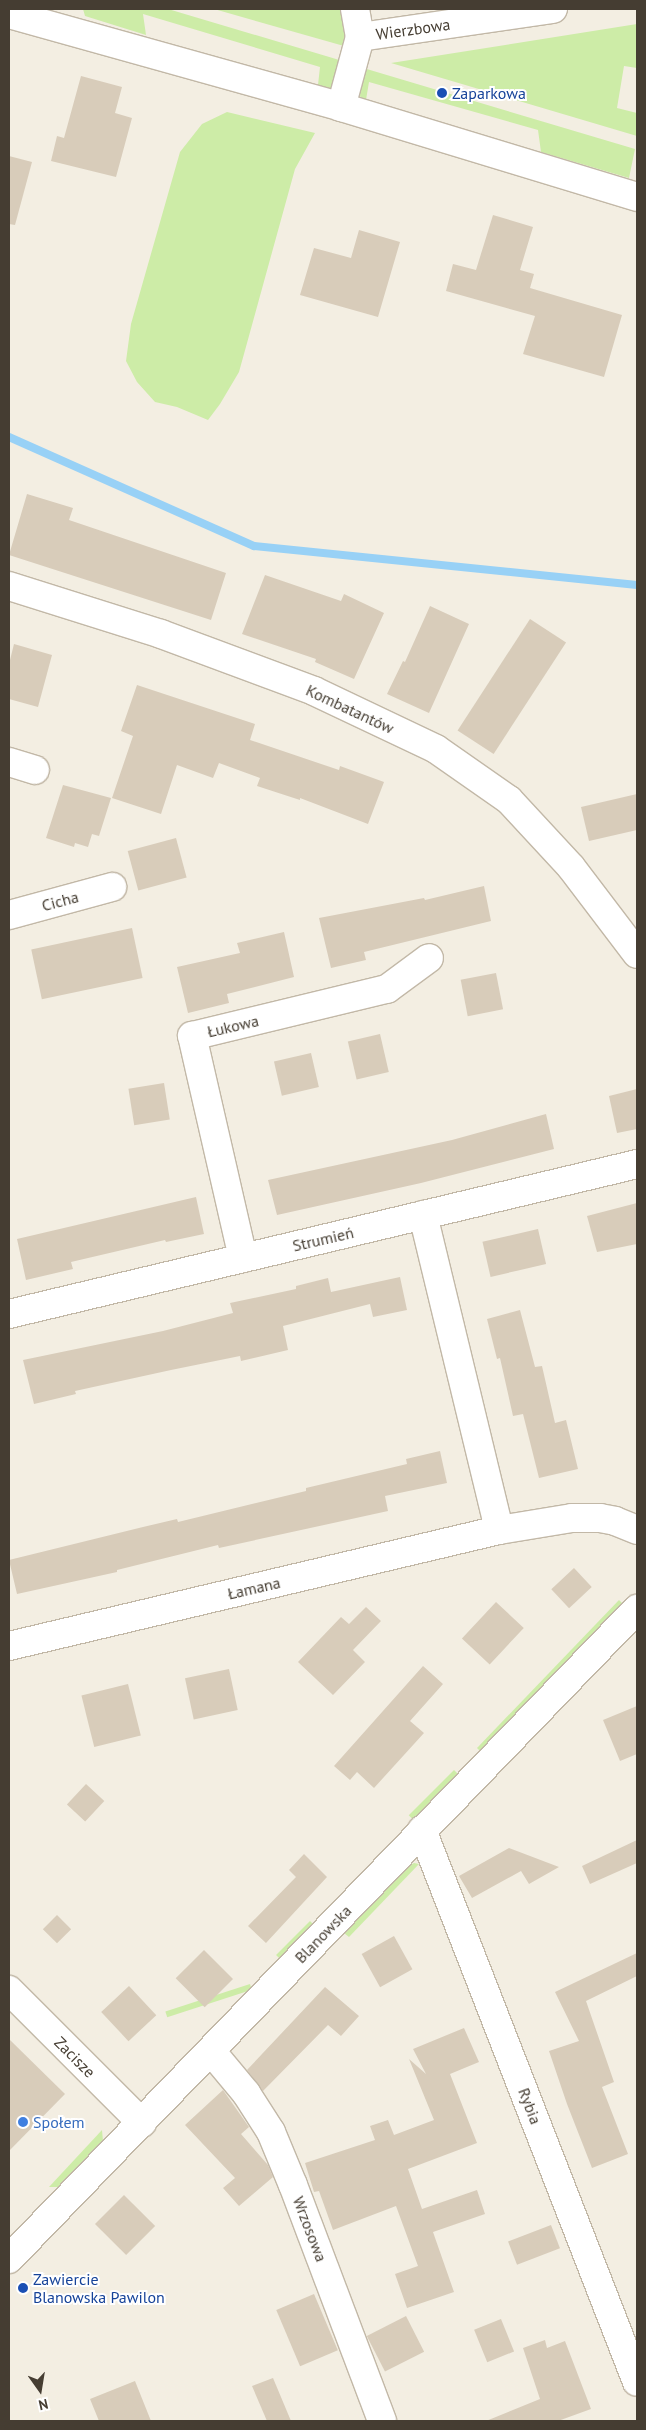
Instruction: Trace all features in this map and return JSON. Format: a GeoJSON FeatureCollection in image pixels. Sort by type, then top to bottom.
{"type":"FeatureCollection","features":[{"type":"Feature","properties":{"kind":"street","name":"Wierzbowa"},"geometry":{"type":"LineString","coordinates":[[355,9],[360,37],[553,9]]}},
{"type":"Feature","properties":{"kind":"street"},"geometry":{"type":"LineString","coordinates":[[9,14],[341,107],[637,197]]}},
{"type":"Feature","properties":{"kind":"street"},"geometry":{"type":"LineString","coordinates":[[341,107],[360,37]]}},
{"type":"Feature","properties":{"kind":"street","name":"Kombatantów"},"geometry":{"type":"LineString","coordinates":[[9,586],[160,634],[314,691],[436,749],[509,800],[571,867],[633,941]]}},
{"type":"Feature","properties":{"kind":"street"},"geometry":{"type":"LineString","coordinates":[[9,762],[35,770]]}},
{"type":"Feature","properties":{"kind":"street","name":"Cicha"},"geometry":{"type":"LineString","coordinates":[[9,915],[112,888]]}},
{"type":"Feature","properties":{"kind":"street","name":"Łukowa"},"geometry":{"type":"LineString","coordinates":[[243,1258],[192,1036],[387,989],[429,958]]}},
{"type":"Feature","properties":{"kind":"street","name":"Strumień"},"geometry":{"type":"LineString","coordinates":[[9,1314],[637,1164]]}},
{"type":"Feature","properties":{"kind":"street"},"geometry":{"type":"LineString","coordinates":[[423,1215],[499,1530]]}},
{"type":"Feature","properties":{"kind":"street","name":"Łamana"},"geometry":{"type":"LineString","coordinates":[[9,1646],[499,1530],[572,1518],[615,1521],[637,1530]]}},
{"type":"Feature","properties":{"kind":"street","name":"Blanowska"},"geometry":{"type":"LineString","coordinates":[[9,2259],[422,1830],[636,1616]]}},
{"type":"Feature","properties":{"kind":"street","name":"Rybia"},"geometry":{"type":"LineString","coordinates":[[422,1830],[637,2382]]}},
{"type":"Feature","properties":{"kind":"street","name":"Zacisze"},"geometry":{"type":"LineString","coordinates":[[9,1990],[142,2123]]}},
{"type":"Feature","properties":{"kind":"street","name":"Wrzosowa"},"geometry":{"type":"LineString","coordinates":[[211,2051],[246,2093],[271,2132],[293,2185],[382,2421]]}},
{"type":"Feature","properties":{"kind":"green space"},"geometry":{"type":"Polygon","coordinates":[[[83,9],[168,9],[346,62],[332,89],[318,85],[320,67],[143,14],[146,35],[85,16],[83,9]]]}},
{"type":"Feature","properties":{"kind":"green space"},"geometry":{"type":"Polygon","coordinates":[[[214,9],[343,9],[351,48],[214,9]]]}},
{"type":"Feature","properties":{"kind":"green space"},"geometry":{"type":"Polygon","coordinates":[[[637,24],[637,68],[624,66],[617,108],[637,113],[637,136],[391,63],[637,24]]]}},
{"type":"Feature","properties":{"kind":"green space"},"geometry":{"type":"Polygon","coordinates":[[[360,67],[635,149],[629,178],[541,152],[538,130],[369,82],[366,100],[356,94],[360,67]]]}},
{"type":"Feature","properties":{"kind":"green space"},"geometry":{"type":"Polygon","coordinates":[[[227,112],[315,133],[295,169],[239,372],[208,420],[177,407],[155,402],[137,382],[126,361],[131,324],[180,152],[202,124],[227,112]]]}},
{"type":"Feature","properties":{"kind":"green space"},"geometry":{"type":"Polygon","coordinates":[[[619,1600],[625,1606],[482,1753],[477,1748],[619,1600]]]}},
{"type":"Feature","properties":{"kind":"green space"},"geometry":{"type":"Polygon","coordinates":[[[454,1770],[458,1774],[413,1819],[409,1815],[454,1770]]]}},
{"type":"Feature","properties":{"kind":"green space"},"geometry":{"type":"Polygon","coordinates":[[[414,1863],[419,1864],[349,1937],[344,1933],[407,1867],[414,1863]]]}},
{"type":"Feature","properties":{"kind":"green space"},"geometry":{"type":"Polygon","coordinates":[[[310,1921],[314,1925],[280,1959],[276,1955],[310,1921]]]}},
{"type":"Feature","properties":{"kind":"green space"},"geometry":{"type":"Polygon","coordinates":[[[250,1984],[252,1990],[167,2017],[165,2012],[250,1984]]]}},
{"type":"Feature","properties":{"kind":"green space"},"geometry":{"type":"Polygon","coordinates":[[[102,2130],[103,2141],[59,2187],[49,2187],[102,2130]]]}},
{"type":"Feature","properties":{"kind":"building"},"geometry":{"type":"Polygon","coordinates":[[[81,76],[122,87],[115,113],[132,118],[116,177],[51,161],[57,136],[64,138],[81,76]]]}},
{"type":"Feature","properties":{"kind":"building"},"geometry":{"type":"Polygon","coordinates":[[[9,156],[32,162],[15,225],[9,224],[9,156]]]}},
{"type":"Feature","properties":{"kind":"building"},"geometry":{"type":"Polygon","coordinates":[[[493,215],[533,227],[520,270],[534,274],[530,288],[622,315],[604,377],[523,354],[535,316],[446,291],[453,264],[476,270],[493,215]]]}},
{"type":"Feature","properties":{"kind":"building"},"geometry":{"type":"Polygon","coordinates":[[[359,230],[400,242],[378,317],[300,295],[314,248],[351,258],[359,230]]]}},
{"type":"Feature","properties":{"kind":"building"},"geometry":{"type":"Polygon","coordinates":[[[27,494],[73,508],[69,520],[226,573],[211,620],[9,555],[27,494]]]}},
{"type":"Feature","properties":{"kind":"building"},"geometry":{"type":"Polygon","coordinates":[[[265,575],[341,601],[344,594],[384,613],[354,679],[315,662],[316,659],[242,634],[265,575]]]}},
{"type":"Feature","properties":{"kind":"building"},"geometry":{"type":"Polygon","coordinates":[[[430,606],[469,624],[429,713],[387,694],[403,661],[405,662],[430,606]]]}},
{"type":"Feature","properties":{"kind":"building"},"geometry":{"type":"Polygon","coordinates":[[[530,619],[566,642],[494,754],[458,731],[530,619]]]}},
{"type":"Feature","properties":{"kind":"building"},"geometry":{"type":"Polygon","coordinates":[[[14,644],[52,655],[38,707],[9,699],[9,664],[14,644]]]}},
{"type":"Feature","properties":{"kind":"building"},"geometry":{"type":"Polygon","coordinates":[[[137,685],[255,724],[250,740],[339,770],[340,766],[384,782],[368,824],[300,798],[300,800],[257,786],[260,778],[219,763],[213,778],[177,765],[161,814],[112,798],[133,736],[121,731],[137,685]]]}},
{"type":"Feature","properties":{"kind":"building"},"geometry":{"type":"Polygon","coordinates":[[[63,785],[111,798],[99,836],[92,834],[88,847],[75,843],[74,847],[46,838],[63,785]]]}},
{"type":"Feature","properties":{"kind":"building"},"geometry":{"type":"Polygon","coordinates":[[[637,794],[637,830],[589,841],[581,807],[637,794]]]}},
{"type":"Feature","properties":{"kind":"building"},"geometry":{"type":"Polygon","coordinates":[[[176,838],[187,878],[138,891],[128,851],[176,838]]]}},
{"type":"Feature","properties":{"kind":"building"},"geometry":{"type":"Polygon","coordinates":[[[484,886],[491,921],[364,952],[366,960],[331,968],[319,918],[424,898],[425,900],[484,886]]]}},
{"type":"Feature","properties":{"kind":"building"},"geometry":{"type":"Polygon","coordinates":[[[132,928],[143,978],[42,999],[31,949],[132,928]]]}},
{"type":"Feature","properties":{"kind":"building"},"geometry":{"type":"Polygon","coordinates":[[[284,932],[294,977],[227,994],[229,1003],[188,1013],[177,967],[240,953],[237,943],[284,932]]]}},
{"type":"Feature","properties":{"kind":"building"},"geometry":{"type":"Polygon","coordinates":[[[496,973],[503,1009],[468,1016],[461,980],[496,973]]]}},
{"type":"Feature","properties":{"kind":"building"},"geometry":{"type":"Polygon","coordinates":[[[380,1034],[389,1072],[357,1079],[348,1041],[380,1034]]]}},
{"type":"Feature","properties":{"kind":"building"},"geometry":{"type":"Polygon","coordinates":[[[311,1053],[319,1087],[282,1096],[274,1062],[311,1053]]]}},
{"type":"Feature","properties":{"kind":"building"},"geometry":{"type":"Polygon","coordinates":[[[164,1083],[170,1120],[134,1125],[128,1089],[164,1083]]]}},
{"type":"Feature","properties":{"kind":"building"},"geometry":{"type":"Polygon","coordinates":[[[637,1089],[637,1129],[617,1133],[609,1096],[637,1089]]]}},
{"type":"Feature","properties":{"kind":"building"},"geometry":{"type":"Polygon","coordinates":[[[546,1114],[554,1149],[421,1183],[277,1215],[268,1180],[452,1140],[546,1114]]]}},
{"type":"Feature","properties":{"kind":"building"},"geometry":{"type":"Polygon","coordinates":[[[196,1197],[204,1234],[166,1242],[165,1240],[71,1262],[73,1269],[26,1280],[17,1239],[196,1197]]]}},
{"type":"Feature","properties":{"kind":"building"},"geometry":{"type":"Polygon","coordinates":[[[637,1203],[637,1244],[597,1252],[587,1216],[637,1203]]]}},
{"type":"Feature","properties":{"kind":"building"},"geometry":{"type":"Polygon","coordinates":[[[538,1229],[546,1264],[491,1277],[482,1242],[538,1229]]]}},
{"type":"Feature","properties":{"kind":"building"},"geometry":{"type":"Polygon","coordinates":[[[400,1277],[407,1310],[373,1317],[370,1304],[283,1326],[288,1350],[241,1361],[240,1356],[171,1370],[75,1391],[76,1394],[34,1404],[23,1360],[163,1331],[233,1313],[230,1303],[296,1289],[296,1286],[328,1278],[331,1292],[400,1277]]]}},
{"type":"Feature","properties":{"kind":"building"},"geometry":{"type":"Polygon","coordinates":[[[520,1310],[535,1367],[542,1366],[555,1423],[566,1420],[578,1469],[539,1478],[523,1414],[513,1416],[500,1358],[497,1359],[487,1319],[520,1310]]]}},
{"type":"Feature","properties":{"kind":"building"},"geometry":{"type":"Polygon","coordinates":[[[440,1451],[447,1483],[385,1496],[388,1511],[219,1548],[218,1545],[117,1570],[117,1572],[17,1594],[9,1560],[177,1519],[178,1522],[306,1491],[306,1488],[407,1464],[406,1459],[440,1451]]]}},
{"type":"Feature","properties":{"kind":"building"},"geometry":{"type":"Polygon","coordinates":[[[574,1568],[592,1587],[569,1608],[551,1589],[574,1568]]]}},
{"type":"Feature","properties":{"kind":"building"},"geometry":{"type":"Polygon","coordinates":[[[496,1602],[524,1628],[490,1664],[462,1639],[496,1602]]]}},
{"type":"Feature","properties":{"kind":"building"},"geometry":{"type":"Polygon","coordinates":[[[366,1607],[381,1621],[353,1650],[365,1662],[333,1695],[298,1662],[341,1617],[349,1624],[366,1607]]]}},
{"type":"Feature","properties":{"kind":"building"},"geometry":{"type":"Polygon","coordinates":[[[423,1666],[443,1684],[410,1721],[424,1733],[374,1788],[357,1772],[350,1780],[334,1766],[423,1666]]]}},
{"type":"Feature","properties":{"kind":"building"},"geometry":{"type":"Polygon","coordinates":[[[229,1669],[238,1710],[194,1719],[185,1678],[229,1669]]]}},
{"type":"Feature","properties":{"kind":"building"},"geometry":{"type":"Polygon","coordinates":[[[128,1684],[141,1735],[94,1747],[81,1696],[128,1684]]]}},
{"type":"Feature","properties":{"kind":"building"},"geometry":{"type":"Polygon","coordinates":[[[637,1706],[637,1754],[620,1761],[603,1720],[637,1706]]]}},
{"type":"Feature","properties":{"kind":"building"},"geometry":{"type":"Polygon","coordinates":[[[86,1784],[104,1801],[85,1822],[67,1804],[86,1784]]]}},
{"type":"Feature","properties":{"kind":"building"},"geometry":{"type":"Polygon","coordinates":[[[637,1840],[637,1863],[590,1884],[582,1866],[637,1840]]]}},
{"type":"Feature","properties":{"kind":"building"},"geometry":{"type":"Polygon","coordinates":[[[509,1848],[559,1867],[529,1884],[521,1871],[472,1898],[459,1876],[509,1848]]]}},
{"type":"Feature","properties":{"kind":"building"},"geometry":{"type":"Polygon","coordinates":[[[304,1854],[327,1877],[266,1943],[248,1926],[296,1877],[289,1870],[304,1854]]]}},
{"type":"Feature","properties":{"kind":"building"},"geometry":{"type":"Polygon","coordinates":[[[57,1915],[71,1929],[57,1943],[43,1929],[57,1915]]]}},
{"type":"Feature","properties":{"kind":"building"},"geometry":{"type":"Polygon","coordinates":[[[394,1936],[412,1969],[380,1987],[362,1954],[394,1936]]]}},
{"type":"Feature","properties":{"kind":"building"},"geometry":{"type":"Polygon","coordinates":[[[204,1950],[233,1979],[205,2007],[176,1978],[204,1950]]]}},
{"type":"Feature","properties":{"kind":"building"},"geometry":{"type":"Polygon","coordinates":[[[637,1953],[637,1976],[586,2001],[614,2082],[602,2087],[628,2154],[592,2168],[549,2051],[579,2041],[555,1992],[637,1953]]]}},
{"type":"Feature","properties":{"kind":"building"},"geometry":{"type":"Polygon","coordinates":[[[129,1986],[156,2015],[128,2041],[101,2012],[129,1986]]]}},
{"type":"Feature","properties":{"kind":"building"},"geometry":{"type":"Polygon","coordinates":[[[325,1987],[359,2016],[341,2036],[328,2025],[263,2091],[247,2070],[325,1987]]]}},
{"type":"Feature","properties":{"kind":"building"},"geometry":{"type":"Polygon","coordinates":[[[464,2028],[479,2062],[450,2074],[477,2143],[408,2169],[422,2209],[477,2190],[485,2214],[433,2232],[454,2292],[407,2308],[395,2274],[418,2266],[396,2206],[333,2230],[319,2191],[314,2192],[305,2163],[375,2140],[370,2126],[388,2120],[394,2135],[434,2120],[409,2059],[426,2074],[413,2049],[464,2028]]]}},
{"type":"Feature","properties":{"kind":"building","name":"Społem"},"geometry":{"type":"Polygon","coordinates":[[[9,2039],[65,2094],[9,2151],[9,2039]]]}},
{"type":"Feature","properties":{"kind":"building"},"geometry":{"type":"Polygon","coordinates":[[[223,2090],[249,2127],[241,2134],[268,2165],[273,2177],[239,2206],[223,2188],[235,2178],[185,2125],[223,2090]]]}},
{"type":"Feature","properties":{"kind":"building"},"geometry":{"type":"Polygon","coordinates":[[[124,2195],[155,2226],[126,2255],[95,2224],[124,2195]]]}},
{"type":"Feature","properties":{"kind":"building"},"geometry":{"type":"Polygon","coordinates":[[[551,2225],[560,2248],[517,2265],[508,2241],[551,2225]]]}},
{"type":"Feature","properties":{"kind":"building"},"geometry":{"type":"Polygon","coordinates":[[[314,2294],[338,2350],[300,2366],[276,2310],[314,2294]]]}},
{"type":"Feature","properties":{"kind":"building"},"geometry":{"type":"Polygon","coordinates":[[[406,2316],[424,2352],[385,2372],[367,2336],[406,2316]]]}},
{"type":"Feature","properties":{"kind":"building"},"geometry":{"type":"Polygon","coordinates":[[[501,2319],[514,2351],[487,2362],[474,2330],[501,2319]]]}},
{"type":"Feature","properties":{"kind":"building"},"geometry":{"type":"Polygon","coordinates":[[[545,2340],[547,2348],[565,2341],[591,2409],[558,2421],[486,2421],[540,2399],[523,2348],[545,2340]]]}},
{"type":"Feature","properties":{"kind":"building"},"geometry":{"type":"Polygon","coordinates":[[[273,2378],[291,2421],[267,2421],[252,2386],[273,2378]]]}},
{"type":"Feature","properties":{"kind":"building"},"geometry":{"type":"Polygon","coordinates":[[[135,2381],[151,2421],[99,2421],[90,2399],[135,2381]]]}},
{"type":"Feature","properties":{"kind":"waterway"},"geometry":{"type":"LineString","coordinates":[[9,437],[254,546],[637,585]]}},
{"type":"Feature","properties":{"kind":"place","name":"Zaparkowa"},"geometry":{"type":"Point","coordinates":[442,93]}},
{"type":"Feature","properties":{"kind":"place","name":"Społem"},"geometry":{"type":"Point","coordinates":[23,2122]}},
{"type":"Feature","properties":{"kind":"place","name":"Zawiercie Blanowska Pawilon"},"geometry":{"type":"Point","coordinates":[23,2288]}}]}
